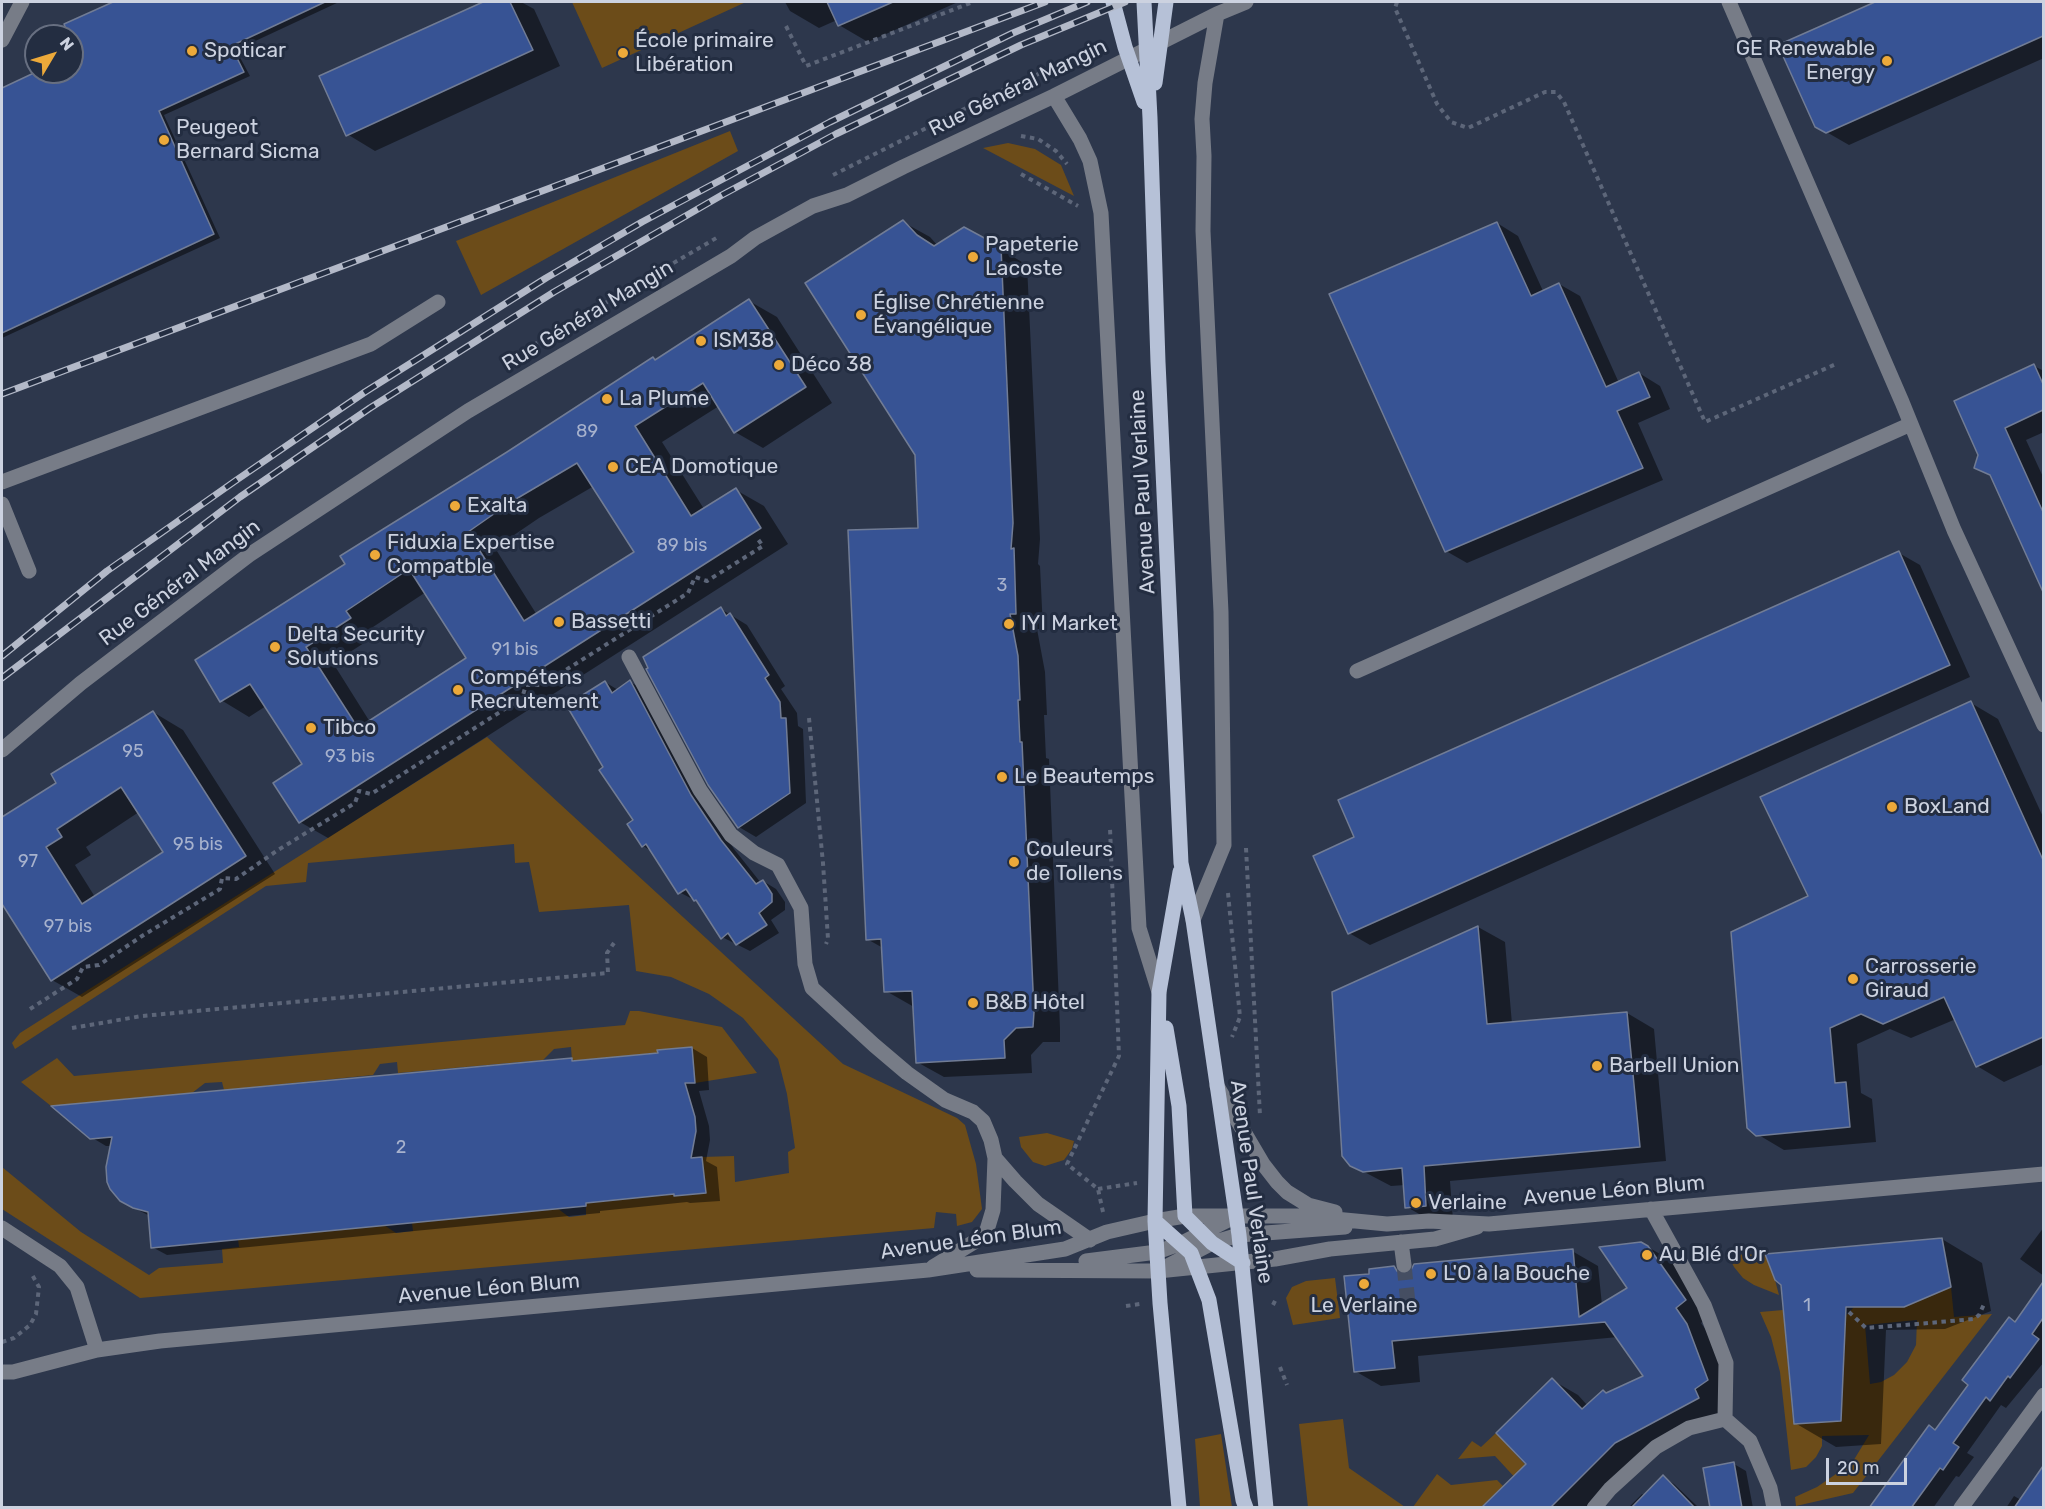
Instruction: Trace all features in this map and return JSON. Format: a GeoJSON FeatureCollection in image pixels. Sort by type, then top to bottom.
{"type":"FeatureCollection","features":[{"type":"Feature","properties":{"kind":"main road"},"geometry":{"type":"LineString","coordinates":[[1113,2],[1125,47],[1150,118]]}},
{"type":"Feature","properties":{"kind":"main road"},"geometry":{"type":"LineString","coordinates":[[1144,2],[1150,118]]}},
{"type":"Feature","properties":{"kind":"main road"},"geometry":{"type":"LineString","coordinates":[[1150,118],[1166,2]]}},
{"type":"Feature","properties":{"kind":"main road","name":"Avenue Paul Verlaine"},"geometry":{"type":"LineString","coordinates":[[1150,118],[1158,362],[1181,863],[1193,920],[1243,1263],[1266,1508]]}},
{"type":"Feature","properties":{"kind":"main road","name":"Avenue Paul Verlaine"},"geometry":{"type":"LineString","coordinates":[[1179,1508],[1155,1221],[1159,992],[1181,863]]}},
{"type":"Feature","properties":{"kind":"main road"},"geometry":{"type":"LineString","coordinates":[[1159,992],[1179,1106],[1185,1216],[1207,1238],[1243,1263]]}},
{"type":"Feature","properties":{"kind":"main road"},"geometry":{"type":"LineString","coordinates":[[1155,1221],[1190,1254],[1209,1300],[1246,1508]]}},
{"type":"Feature","properties":{"kind":"street"},"geometry":{"type":"LineString","coordinates":[[2,40],[22,2]]}},
{"type":"Feature","properties":{"kind":"street","name":"Rue Général Mangin"},"geometry":{"type":"LineString","coordinates":[[2,750],[81,683],[249,555],[468,411],[731,256],[755,238],[813,206],[847,195],[1246,2]]}},
{"type":"Feature","properties":{"kind":"street"},"geometry":{"type":"LineString","coordinates":[[1729,2],[1911,424],[1954,530],[2043,725]]}},
{"type":"Feature","properties":{"kind":"street"},"geometry":{"type":"LineString","coordinates":[[1193,920],[1224,845],[1221,612],[1203,231],[1202,119],[1205,83],[1218,14]]}},
{"type":"Feature","properties":{"kind":"street"},"geometry":{"type":"LineString","coordinates":[[1054,96],[1080,139],[1090,161],[1101,213],[1139,928],[1159,992]]}},
{"type":"Feature","properties":{"kind":"street"},"geometry":{"type":"LineString","coordinates":[[2,482],[371,344],[438,302]]}},
{"type":"Feature","properties":{"kind":"street"},"geometry":{"type":"LineString","coordinates":[[1357,671],[1911,424]]}},
{"type":"Feature","properties":{"kind":"street"},"geometry":{"type":"LineString","coordinates":[[2,504],[29,571]]}},
{"type":"Feature","properties":{"kind":"street"},"geometry":{"type":"LineString","coordinates":[[629,657],[700,789],[731,835],[754,853],[778,865],[801,908],[805,964],[812,988],[907,1074],[945,1100],[973,1112],[983,1121],[995,1158],[993,1210],[987,1230],[979,1239],[928,1270]]}},
{"type":"Feature","properties":{"kind":"street"},"geometry":{"type":"LineString","coordinates":[[1215,1082],[1263,1164],[1287,1192],[1308,1205],[1387,1224]]}},
{"type":"Feature","properties":{"kind":"street"},"geometry":{"type":"LineString","coordinates":[[995,1158],[1038,1204],[1090,1240]]}},
{"type":"Feature","properties":{"kind":"street","name":"Avenue Léon Blum"},"geometry":{"type":"LineString","coordinates":[[5,1374],[97,1350],[182,1339],[928,1270],[1065,1249],[1107,1232],[1185,1216],[1236,1215],[1270,1218],[1303,1216],[1387,1224],[1429,1221],[1489,1224],[2043,1174]]}},
{"type":"Feature","properties":{"kind":"street"},"geometry":{"type":"LineString","coordinates":[[1651,1209],[1704,1305],[1725,1363],[1725,1419],[1750,1441],[1770,1488],[1774,1508]]}},
{"type":"Feature","properties":{"kind":"street"},"geometry":{"type":"LineString","coordinates":[[1190,1254],[1236,1215]]}},
{"type":"Feature","properties":{"kind":"street"},"geometry":{"type":"LineString","coordinates":[[1207,1238],[1387,1224]]}},
{"type":"Feature","properties":{"kind":"street","name":"Avenue Léon Blum"},"geometry":{"type":"LineString","coordinates":[[1012,1270],[1041,1264],[1108,1260],[1157,1252],[1190,1254],[1243,1263],[1330,1249],[1435,1239],[1489,1224]]}},
{"type":"Feature","properties":{"kind":"street"},"geometry":{"type":"LineString","coordinates":[[2,1228],[60,1266],[77,1287],[97,1350]]}},
{"type":"Feature","properties":{"kind":"street"},"geometry":{"type":"LineString","coordinates":[[1401,1242],[1404,1265]]}},
{"type":"Feature","properties":{"kind":"street","name":"Avenue Léon Blum"},"geometry":{"type":"LineString","coordinates":[[1012,1270],[1158,1271],[1190,1254]]}},
{"type":"Feature","properties":{"kind":"street"},"geometry":{"type":"LineString","coordinates":[[928,1270],[1012,1270]]}},
{"type":"Feature","properties":{"kind":"street"},"geometry":{"type":"LineString","coordinates":[[1961,1508],[2043,1395]]}},
{"type":"Feature","properties":{"kind":"street"},"geometry":{"type":"LineString","coordinates":[[1594,1508],[1610,1489],[1656,1447],[1689,1428],[1725,1419]]}},
{"type":"Feature","properties":{"kind":"path"},"geometry":{"type":"LineString","coordinates":[[786,26],[806,66],[973,2]]}},
{"type":"Feature","properties":{"kind":"path"},"geometry":{"type":"LineString","coordinates":[[1397,2],[1395,8],[1433,93],[1451,122],[1468,128],[1545,92],[1556,92],[1564,102],[1705,422],[1836,364]]}},
{"type":"Feature","properties":{"kind":"path"},"geometry":{"type":"LineString","coordinates":[[988,96],[999,121],[1011,134],[1038,139],[1056,151],[1071,169]]}},
{"type":"Feature","properties":{"kind":"path"},"geometry":{"type":"LineString","coordinates":[[1021,174],[1078,205],[1078,217]]}},
{"type":"Feature","properties":{"kind":"path"},"geometry":{"type":"LineString","coordinates":[[30,1009],[77,979],[83,966],[99,965],[220,889],[222,878],[236,879],[278,850],[356,803],[358,791],[370,794],[522,698],[526,685],[542,685],[688,593],[695,577],[707,581],[763,546],[757,538]]}},
{"type":"Feature","properties":{"kind":"path"},"geometry":{"type":"LineString","coordinates":[[808,974],[819,967],[828,939],[809,718]]}},
{"type":"Feature","properties":{"kind":"path"},"geometry":{"type":"LineString","coordinates":[[1098,1189],[1067,1164],[1119,1056],[1110,819]]}},
{"type":"Feature","properties":{"kind":"path"},"geometry":{"type":"LineString","coordinates":[[1228,891],[1240,1017],[1232,1039]]}},
{"type":"Feature","properties":{"kind":"path"},"geometry":{"type":"LineString","coordinates":[[72,1028],[142,1016],[608,973],[608,953],[614,943]]}},
{"type":"Feature","properties":{"kind":"path"},"geometry":{"type":"LineString","coordinates":[[2,1342],[14,1338],[30,1325],[36,1314],[39,1287],[28,1270]]}},
{"type":"Feature","properties":{"kind":"path"},"geometry":{"type":"LineString","coordinates":[[1273,1305],[1276,1299]]}},
{"type":"Feature","properties":{"kind":"path"},"geometry":{"type":"LineString","coordinates":[[1849,1312],[1866,1328],[1886,1327],[1974,1319],[1979,1315],[1985,1302]]}},
{"type":"Feature","properties":{"kind":"path"},"geometry":{"type":"LineString","coordinates":[[1280,1367],[1287,1385]]}},
{"type":"Feature","properties":{"kind":"shaded area"},"geometry":{"type":"Polygon","coordinates":[[[572,2],[746,2],[602,68],[572,2]]]}},
{"type":"Feature","properties":{"kind":"shaded area"},"geometry":{"type":"Polygon","coordinates":[[[730,131],[738,151],[481,295],[456,241],[730,131]]]}},
{"type":"Feature","properties":{"kind":"shaded area"},"geometry":{"type":"Polygon","coordinates":[[[1008,143],[1035,149],[1061,165],[1074,196],[983,148],[1008,143]]]}},
{"type":"Feature","properties":{"kind":"shaded area"},"geometry":{"type":"Polygon","coordinates":[[[487,737],[843,1064],[957,1118],[965,1125],[976,1164],[982,1209],[972,1222],[957,1226],[956,1214],[936,1212],[934,1228],[140,1298],[2,1209],[2,1167],[81,1232],[149,1275],[159,1268],[223,1263],[222,1249],[239,1247],[238,1239],[384,1225],[396,1233],[413,1231],[412,1223],[557,1208],[569,1217],[586,1215],[586,1203],[705,1193],[702,1157],[734,1156],[735,1182],[789,1173],[788,1152],[795,1148],[787,1094],[778,1059],[743,1018],[709,994],[671,977],[636,971],[629,905],[539,912],[529,862],[515,863],[514,844],[308,863],[306,882],[266,886],[15,1049],[12,1043],[20,1033],[487,737]]]}},
{"type":"Feature","properties":{"kind":"shaded area"},"geometry":{"type":"Polygon","coordinates":[[[630,1011],[722,1027],[757,1073],[695,1083],[692,1047],[657,1050],[658,1053],[572,1061],[571,1047],[554,1049],[543,1060],[398,1073],[397,1062],[380,1064],[373,1075],[224,1090],[222,1082],[205,1083],[192,1093],[51,1106],[21,1082],[57,1058],[74,1076],[625,1025],[630,1011]]]}},
{"type":"Feature","properties":{"kind":"shaded area"},"geometry":{"type":"Polygon","coordinates":[[[1047,1133],[1074,1141],[1072,1149],[1064,1160],[1045,1166],[1033,1162],[1021,1147],[1019,1137],[1047,1133]]]}},
{"type":"Feature","properties":{"kind":"shaded area"},"geometry":{"type":"Polygon","coordinates":[[[1765,1254],[1779,1295],[1743,1278],[1728,1255],[1765,1254]]]}},
{"type":"Feature","properties":{"kind":"shaded area"},"geometry":{"type":"Polygon","coordinates":[[[1335,1278],[1340,1318],[1293,1325],[1286,1298],[1292,1287],[1306,1281],[1335,1278]]]}},
{"type":"Feature","properties":{"kind":"shaded area"},"geometry":{"type":"Polygon","coordinates":[[[1951,1287],[1954,1317],[1992,1314],[1853,1493],[1796,1506],[1795,1497],[1817,1487],[1852,1463],[1869,1435],[1822,1436],[1822,1446],[1816,1457],[1806,1467],[1791,1470],[1780,1372],[1771,1337],[1760,1312],[1783,1310],[1793,1421],[1797,1424],[1841,1421],[1845,1338],[1839,1323],[1854,1307],[1904,1307],[1951,1287]],[[1917,1320],[1865,1325],[1870,1384],[1881,1382],[1894,1375],[1907,1362],[1916,1345],[1917,1320]]]}},
{"type":"Feature","properties":{"kind":"shaded area"},"geometry":{"type":"Polygon","coordinates":[[[1343,1419],[1349,1468],[1405,1507],[1308,1507],[1299,1424],[1343,1419]]]}},
{"type":"Feature","properties":{"kind":"shaded area"},"geometry":{"type":"Polygon","coordinates":[[[1496,1433],[1531,1471],[1519,1482],[1495,1456],[1458,1459],[1472,1441],[1481,1447],[1496,1433]]]}},
{"type":"Feature","properties":{"kind":"shaded area"},"geometry":{"type":"Polygon","coordinates":[[[1221,1434],[1232,1507],[1200,1507],[1195,1439],[1221,1434]]]}},
{"type":"Feature","properties":{"kind":"shaded area"},"geometry":{"type":"Polygon","coordinates":[[[1437,1474],[1451,1485],[1497,1480],[1503,1486],[1481,1507],[1413,1507],[1437,1474]]]}},
{"type":"Feature","properties":{"kind":"building"},"geometry":{"type":"Polygon","coordinates":[[[113,2],[325,2],[231,46],[244,72],[159,111],[214,234],[2,333],[2,88],[24,78],[24,84],[84,84],[84,24],[64,24],[113,2]]]}},
{"type":"Feature","properties":{"kind":"building"},"geometry":{"type":"Polygon","coordinates":[[[483,2],[510,2],[533,50],[346,136],[319,76],[483,2]]]}},
{"type":"Feature","properties":{"kind":"building"},"geometry":{"type":"Polygon","coordinates":[[[827,2],[893,2],[838,26],[827,2]]]}},
{"type":"Feature","properties":{"kind":"building","name":"GE Renewable Energy"},"geometry":{"type":"Polygon","coordinates":[[[1875,2],[2043,2],[2043,36],[1826,133],[1815,127],[1778,45],[1875,2]]]}},
{"type":"Feature","properties":{"kind":"building"},"geometry":{"type":"Polygon","coordinates":[[[903,220],[917,235],[934,246],[964,227],[1001,247],[1013,523],[1011,549],[1014,548],[1016,614],[1010,614],[1018,656],[1020,700],[1018,700],[1020,742],[1022,742],[1034,1012],[1033,1027],[1016,1028],[1004,1040],[1005,1058],[916,1063],[912,991],[884,992],[881,939],[866,940],[848,530],[918,528],[915,455],[805,283],[903,220]]]}},
{"type":"Feature","properties":{"kind":"building"},"geometry":{"type":"Polygon","coordinates":[[[1497,222],[1531,296],[1559,283],[1606,387],[1639,372],[1650,397],[1617,411],[1643,468],[1445,552],[1329,294],[1497,222]]]}},
{"type":"Feature","properties":{"kind":"building"},"geometry":{"type":"Polygon","coordinates":[[[749,299],[806,387],[734,433],[703,383],[635,426],[691,516],[736,488],[761,528],[299,823],[273,783],[302,764],[250,684],[220,702],[195,660],[345,564],[340,556],[507,452],[653,357],[655,360],[749,299]],[[577,463],[511,502],[468,532],[524,621],[634,552],[577,463]],[[409,569],[346,611],[351,618],[306,647],[358,728],[466,658],[409,569]]]}},
{"type":"Feature","properties":{"kind":"building"},"geometry":{"type":"Polygon","coordinates":[[[2034,364],[2043,384],[2043,410],[2005,428],[2043,512],[2043,592],[1990,475],[1974,468],[1978,455],[1954,401],[2034,364]]]}},
{"type":"Feature","properties":{"kind":"building"},"geometry":{"type":"Polygon","coordinates":[[[1899,551],[1950,665],[1348,934],[1313,856],[1354,837],[1338,800],[1899,551]]]}},
{"type":"Feature","properties":{"kind":"building"},"geometry":{"type":"Polygon","coordinates":[[[721,607],[726,616],[730,613],[769,675],[765,678],[780,702],[781,718],[786,718],[790,793],[738,828],[708,785],[646,669],[648,668],[643,657],[721,607]]]}},
{"type":"Feature","properties":{"kind":"building"},"geometry":{"type":"Polygon","coordinates":[[[630,680],[691,795],[721,840],[756,884],[763,880],[772,894],[772,902],[759,913],[767,925],[736,945],[728,933],[721,939],[696,900],[694,901],[686,889],[678,894],[646,844],[642,847],[627,824],[633,820],[599,770],[603,767],[568,708],[575,703],[573,701],[605,681],[612,693],[630,680]]]}},
{"type":"Feature","properties":{"kind":"building"},"geometry":{"type":"Polygon","coordinates":[[[1971,701],[2043,860],[2043,1037],[1976,1067],[1944,997],[1883,1024],[1861,1014],[1830,1028],[1835,1083],[1846,1082],[1850,1127],[1756,1136],[1747,1128],[1731,932],[1808,896],[1760,797],[1971,701]]]}},
{"type":"Feature","properties":{"kind":"building"},"geometry":{"type":"Polygon","coordinates":[[[153,711],[246,856],[51,981],[2,904],[2,817],[56,783],[51,774],[153,711]],[[121,787],[57,829],[62,837],[46,847],[82,904],[163,852],[121,787]]]}},
{"type":"Feature","properties":{"kind":"building"},"geometry":{"type":"Polygon","coordinates":[[[1478,926],[1487,1024],[1627,1012],[1640,1147],[1424,1166],[1426,1206],[1405,1208],[1402,1168],[1363,1172],[1350,1166],[1342,1156],[1332,992],[1478,926]]]}},
{"type":"Feature","properties":{"kind":"building"},"geometry":{"type":"Polygon","coordinates":[[[692,1047],[695,1083],[685,1083],[695,1117],[696,1131],[691,1158],[702,1157],[706,1193],[674,1196],[674,1194],[586,1203],[586,1206],[151,1248],[148,1212],[120,1201],[107,1182],[106,1167],[112,1137],[90,1139],[51,1106],[572,1058],[572,1061],[658,1053],[657,1050],[692,1047]]]}},
{"type":"Feature","properties":{"kind":"building"},"geometry":{"type":"Polygon","coordinates":[[[1942,1238],[1951,1287],[1904,1307],[1846,1307],[1841,1421],[1794,1424],[1781,1285],[1775,1280],[1765,1254],[1942,1238]]]}},
{"type":"Feature","properties":{"kind":"building"},"geometry":{"type":"Polygon","coordinates":[[[1641,1242],[1648,1246],[1686,1300],[1676,1308],[1687,1324],[1708,1380],[1695,1389],[1699,1398],[1615,1443],[1550,1508],[1481,1508],[1526,1464],[1496,1433],[1552,1378],[1582,1409],[1603,1390],[1606,1393],[1643,1376],[1605,1322],[1392,1341],[1395,1368],[1354,1372],[1344,1276],[1369,1274],[1369,1269],[1394,1266],[1397,1271],[1405,1275],[1410,1272],[1414,1264],[1573,1249],[1579,1317],[1627,1288],[1599,1247],[1641,1242]]]}},
{"type":"Feature","properties":{"kind":"building"},"geometry":{"type":"Polygon","coordinates":[[[2043,1282],[2043,1318],[2032,1334],[2039,1339],[1990,1401],[1986,1397],[1953,1443],[1959,1447],[1943,1470],[1940,1468],[1911,1508],[1869,1508],[1929,1425],[1935,1430],[1968,1385],[1962,1380],[2009,1317],[2015,1322],[2043,1282]]]}},
{"type":"Feature","properties":{"kind":"building"},"geometry":{"type":"Polygon","coordinates":[[[1734,1462],[1742,1508],[1710,1508],[1703,1468],[1734,1462]]]}},
{"type":"Feature","properties":{"kind":"building"},"geometry":{"type":"Polygon","coordinates":[[[2043,1466],[2043,1508],[2014,1508],[2043,1466]]]}},
{"type":"Feature","properties":{"kind":"building"},"geometry":{"type":"Polygon","coordinates":[[[1663,1475],[1695,1508],[1631,1508],[1663,1475]]]}},
{"type":"Feature","properties":{"kind":"tunnel"},"geometry":{"type":"LineString","coordinates":[[1404,1265],[1409,1313]]}},
{"type":"Feature","properties":{"kind":"railway"},"geometry":{"type":"LineString","coordinates":[[2,394],[1045,2]]}},
{"type":"Feature","properties":{"kind":"railway"},"geometry":{"type":"LineString","coordinates":[[2,656],[107,571],[238,479],[365,392],[546,278],[642,222],[830,122],[1013,33],[1087,2]]}},
{"type":"Feature","properties":{"kind":"railway"},"geometry":{"type":"LineString","coordinates":[[2,678],[240,497],[370,408],[554,292],[722,195],[836,134],[1021,45],[1125,2]]}},
{"type":"Feature","properties":{"kind":"place","name":"Spoticar"},"geometry":{"type":"Point","coordinates":[192,51]}},
{"type":"Feature","properties":{"kind":"place","name":"École primaire Libération"},"geometry":{"type":"Point","coordinates":[623,53]}},
{"type":"Feature","properties":{"kind":"place","name":"GE Renewable Energy"},"geometry":{"type":"Point","coordinates":[1887,61]}},
{"type":"Feature","properties":{"kind":"place","name":"Peugeot Bernard Sicma"},"geometry":{"type":"Point","coordinates":[164,140]}},
{"type":"Feature","properties":{"kind":"place","name":"Papeterie Lacoste"},"geometry":{"type":"Point","coordinates":[973,257]}},
{"type":"Feature","properties":{"kind":"place","name":"Église Chrétienne Évangélique"},"geometry":{"type":"Point","coordinates":[861,315]}},
{"type":"Feature","properties":{"kind":"place","name":"ISM38"},"geometry":{"type":"Point","coordinates":[701,341]}},
{"type":"Feature","properties":{"kind":"place","name":"Déco 38"},"geometry":{"type":"Point","coordinates":[779,365]}},
{"type":"Feature","properties":{"kind":"place","name":"La Plume"},"geometry":{"type":"Point","coordinates":[607,399]}},
{"type":"Feature","properties":{"kind":"place","name":"CEA Domotique"},"geometry":{"type":"Point","coordinates":[613,467]}},
{"type":"Feature","properties":{"kind":"place","name":"Exalta"},"geometry":{"type":"Point","coordinates":[455,506]}},
{"type":"Feature","properties":{"kind":"place","name":"Fiduxia Expertise Compatble"},"geometry":{"type":"Point","coordinates":[375,555]}},
{"type":"Feature","properties":{"kind":"place","name":"Bassetti"},"geometry":{"type":"Point","coordinates":[559,622]}},
{"type":"Feature","properties":{"kind":"place","name":"IYI Market"},"geometry":{"type":"Point","coordinates":[1009,624]}},
{"type":"Feature","properties":{"kind":"place","name":"Delta Security Solutions"},"geometry":{"type":"Point","coordinates":[275,647]}},
{"type":"Feature","properties":{"kind":"place","name":"Compétens Recrutement"},"geometry":{"type":"Point","coordinates":[458,690]}},
{"type":"Feature","properties":{"kind":"place","name":"Tibco"},"geometry":{"type":"Point","coordinates":[311,728]}},
{"type":"Feature","properties":{"kind":"place","name":"Le Beautemps"},"geometry":{"type":"Point","coordinates":[1002,777]}},
{"type":"Feature","properties":{"kind":"place","name":"BoxLand"},"geometry":{"type":"Point","coordinates":[1892,807]}},
{"type":"Feature","properties":{"kind":"place","name":"Couleurs de Tollens"},"geometry":{"type":"Point","coordinates":[1014,862]}},
{"type":"Feature","properties":{"kind":"place","name":"Carrosserie Giraud"},"geometry":{"type":"Point","coordinates":[1853,979]}},
{"type":"Feature","properties":{"kind":"place","name":"B&B Hôtel"},"geometry":{"type":"Point","coordinates":[973,1003]}},
{"type":"Feature","properties":{"kind":"place","name":"Barbell Union"},"geometry":{"type":"Point","coordinates":[1597,1066]}},
{"type":"Feature","properties":{"kind":"place","name":"Verlaine"},"geometry":{"type":"Point","coordinates":[1416,1203]}},
{"type":"Feature","properties":{"kind":"place","name":"Au Blé d'Or"},"geometry":{"type":"Point","coordinates":[1647,1255]}},
{"type":"Feature","properties":{"kind":"place","name":"L'O à la Bouche"},"geometry":{"type":"Point","coordinates":[1431,1274]}},
{"type":"Feature","properties":{"kind":"place","name":"Le Verlaine"},"geometry":{"type":"Point","coordinates":[1364,1284]}}]}
